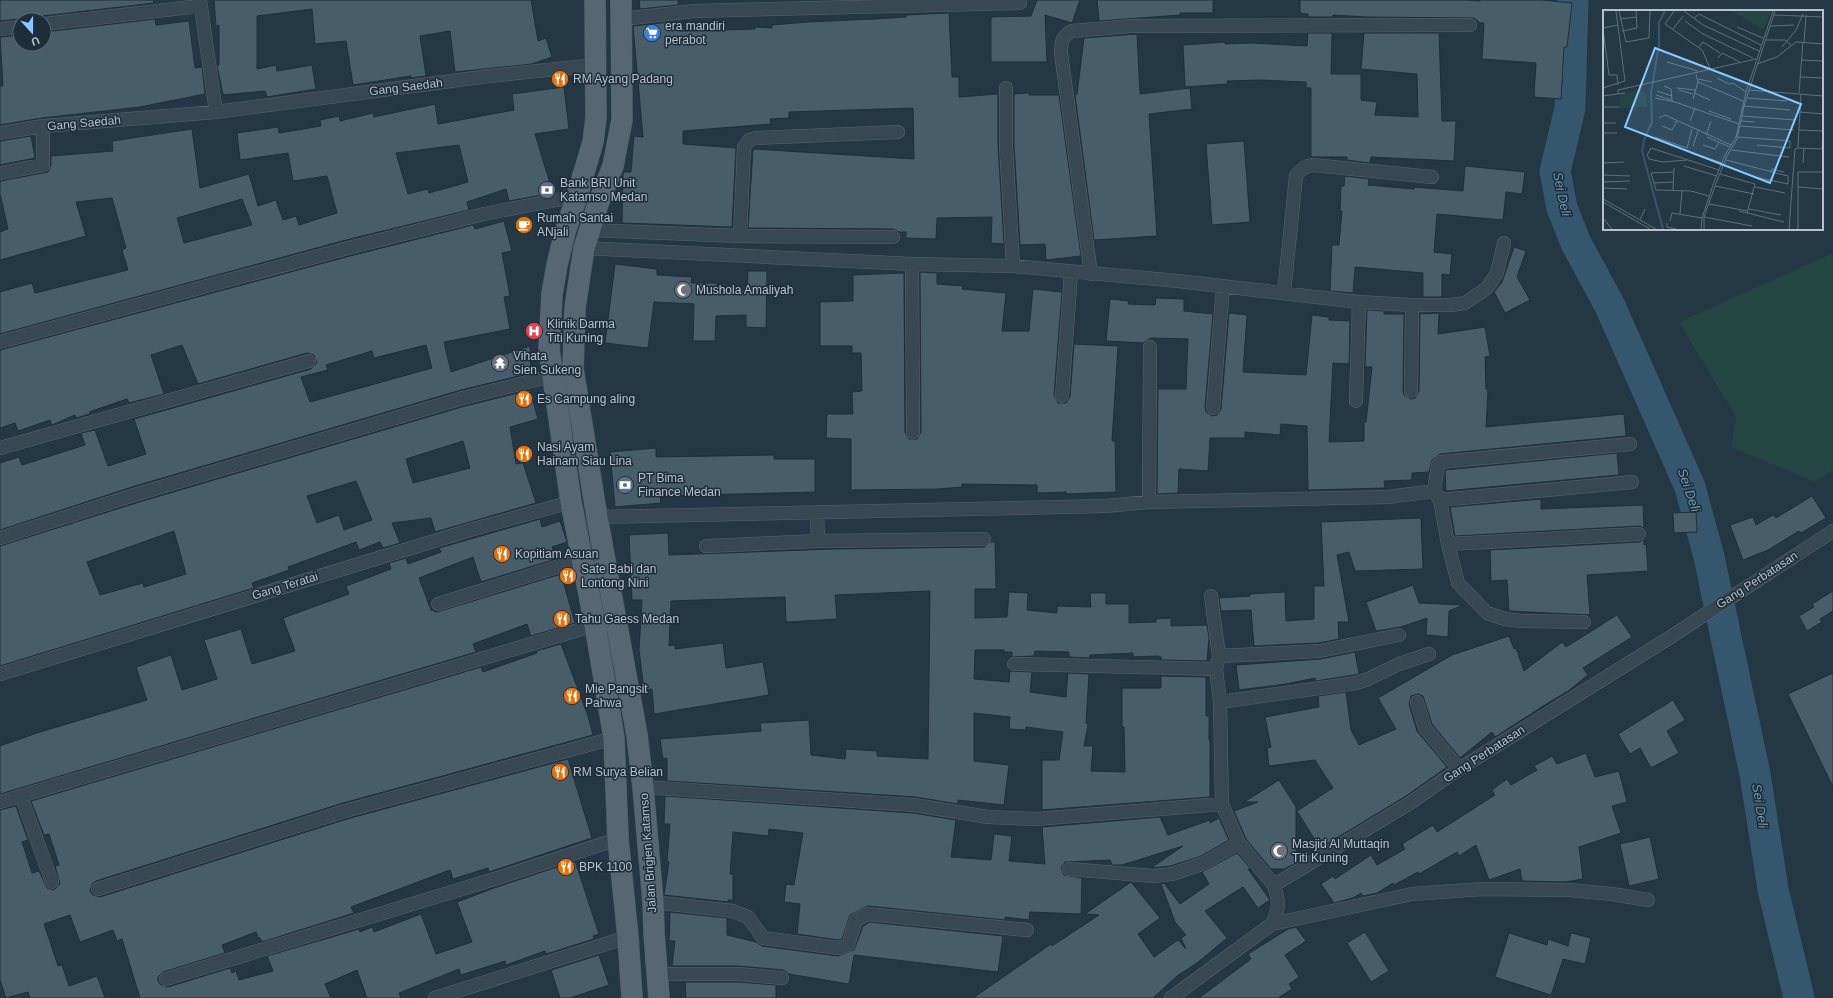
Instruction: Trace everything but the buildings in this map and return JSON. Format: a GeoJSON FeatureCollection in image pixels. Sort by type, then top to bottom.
{"type":"FeatureCollection","features":[{"type":"Feature","properties":{"kind":"main road"},"geometry":{"type":"LineString","coordinates":[[595,0],[596,117],[593,142],[565,232],[552,294],[549,349],[571,502],[595,625],[614,738],[618,839],[628,937],[632,998]]}},
{"type":"Feature","properties":{"kind":"main road","name":"Jalan Brigjen Katamso"},"geometry":{"type":"LineString","coordinates":[[621,9],[622,120],[613,166],[587,239],[575,308],[572,369],[597,517],[637,735],[653,902],[659,998]]}},
{"type":"Feature","properties":{"kind":"main road"},"geometry":{"type":"LineString","coordinates":[[600,657],[622,653]]}},
{"type":"Feature","properties":{"kind":"street"},"geometry":{"type":"LineString","coordinates":[[52,23],[200,3],[216,112]]}},
{"type":"Feature","properties":{"kind":"street"},"geometry":{"type":"LineString","coordinates":[[621,9],[694,11],[1020,3]]}},
{"type":"Feature","properties":{"kind":"street"},"geometry":{"type":"LineString","coordinates":[[1091,274],[1061,53],[1061,42],[1065,35],[1072,31],[1132,26],[1470,25]]}},
{"type":"Feature","properties":{"kind":"street"},"geometry":{"type":"LineString","coordinates":[[0,29],[12,27]]}},
{"type":"Feature","properties":{"kind":"street","name":"Gang Saedah"},"geometry":{"type":"LineString","coordinates":[[0,133],[43,126],[216,112],[489,76],[596,65]]}},
{"type":"Feature","properties":{"kind":"street"},"geometry":{"type":"LineString","coordinates":[[1006,88],[1006,144],[1013,266]]}},
{"type":"Feature","properties":{"kind":"street"},"geometry":{"type":"LineString","coordinates":[[0,173],[44,165],[43,126]]}},
{"type":"Feature","properties":{"kind":"street"},"geometry":{"type":"LineString","coordinates":[[740,236],[744,147],[749,140],[756,138],[898,132]]}},
{"type":"Feature","properties":{"kind":"street"},"geometry":{"type":"LineString","coordinates":[[1284,294],[1296,176],[1300,170],[1306,166],[1313,165],[1432,177]]}},
{"type":"Feature","properties":{"kind":"street"},"geometry":{"type":"LineString","coordinates":[[0,342],[348,248],[484,214],[577,196]]}},
{"type":"Feature","properties":{"kind":"street"},"geometry":{"type":"LineString","coordinates":[[587,239],[740,236],[893,237]]}},
{"type":"Feature","properties":{"kind":"street"},"geometry":{"type":"LineString","coordinates":[[587,239],[912,264],[1013,266],[1071,273],[1178,281],[1359,302],[1412,305],[1451,305],[1465,303],[1474,297],[1487,288],[1497,273],[1504,243]]}},
{"type":"Feature","properties":{"kind":"street"},"geometry":{"type":"LineString","coordinates":[[912,264],[913,432]]}},
{"type":"Feature","properties":{"kind":"street"},"geometry":{"type":"LineString","coordinates":[[1062,396],[1071,273]]}},
{"type":"Feature","properties":{"kind":"street"},"geometry":{"type":"LineString","coordinates":[[1213,408],[1222,287]]}},
{"type":"Feature","properties":{"kind":"street"},"geometry":{"type":"LineString","coordinates":[[1356,401],[1359,302]]}},
{"type":"Feature","properties":{"kind":"street"},"geometry":{"type":"LineString","coordinates":[[1411,391],[1412,305]]}},
{"type":"Feature","properties":{"kind":"street"},"geometry":{"type":"LineString","coordinates":[[1149,502],[1150,347]]}},
{"type":"Feature","properties":{"kind":"street"},"geometry":{"type":"LineString","coordinates":[[0,448],[309,362]]}},
{"type":"Feature","properties":{"kind":"street"},"geometry":{"type":"LineString","coordinates":[[0,538],[134,495],[463,398],[552,376]]}},
{"type":"Feature","properties":{"kind":"street"},"geometry":{"type":"LineString","coordinates":[[1584,622],[1521,622],[1505,619],[1488,613],[1458,583],[1437,495],[1438,464],[1441,462],[1630,444]]}},
{"type":"Feature","properties":{"kind":"street"},"geometry":{"type":"LineString","coordinates":[[597,517],[1105,506],[1149,502],[1388,497],[1632,482]]}},
{"type":"Feature","properties":{"kind":"street","name":"Gang Teratai"},"geometry":{"type":"LineString","coordinates":[[0,674],[470,530],[571,502]]}},
{"type":"Feature","properties":{"kind":"street"},"geometry":{"type":"LineString","coordinates":[[816,513],[818,541]]}},
{"type":"Feature","properties":{"kind":"street","name":"Gang Perbatasan"},"geometry":{"type":"LineString","coordinates":[[1274,885],[1410,803],[1459,769],[1669,638],[1833,531]]}},
{"type":"Feature","properties":{"kind":"street"},"geometry":{"type":"LineString","coordinates":[[1448,544],[1639,534]]}},
{"type":"Feature","properties":{"kind":"street"},"geometry":{"type":"LineString","coordinates":[[706,546],[818,541],[984,539]]}},
{"type":"Feature","properties":{"kind":"street"},"geometry":{"type":"LineString","coordinates":[[438,604],[582,559]]}},
{"type":"Feature","properties":{"kind":"street"},"geometry":{"type":"LineString","coordinates":[[1211,596],[1219,656],[1216,669],[1220,702],[1222,804],[1239,843],[1274,885],[1279,910],[1272,924]]}},
{"type":"Feature","properties":{"kind":"street"},"geometry":{"type":"LineString","coordinates":[[0,802],[595,625]]}},
{"type":"Feature","properties":{"kind":"street"},"geometry":{"type":"LineString","coordinates":[[1219,656],[1320,651],[1399,635]]}},
{"type":"Feature","properties":{"kind":"street"},"geometry":{"type":"LineString","coordinates":[[1220,702],[1356,683],[1399,664],[1429,654]]}},
{"type":"Feature","properties":{"kind":"street"},"geometry":{"type":"LineString","coordinates":[[1014,664],[1216,669]]}},
{"type":"Feature","properties":{"kind":"street"},"geometry":{"type":"LineString","coordinates":[[1417,702],[1425,728],[1459,769]]}},
{"type":"Feature","properties":{"kind":"street"},"geometry":{"type":"LineString","coordinates":[[98,889],[344,811],[614,738]]}},
{"type":"Feature","properties":{"kind":"street"},"geometry":{"type":"LineString","coordinates":[[643,787],[914,805],[988,817],[1036,819],[1222,804]]}},
{"type":"Feature","properties":{"kind":"street"},"geometry":{"type":"LineString","coordinates":[[21,796],[52,882]]}},
{"type":"Feature","properties":{"kind":"street"},"geometry":{"type":"LineString","coordinates":[[166,980],[501,877],[618,839]]}},
{"type":"Feature","properties":{"kind":"street"},"geometry":{"type":"LineString","coordinates":[[1069,869],[1153,876],[1172,874],[1202,864],[1239,843]]}},
{"type":"Feature","properties":{"kind":"street"},"geometry":{"type":"LineString","coordinates":[[1171,998],[1272,924],[1412,894],[1483,889],[1570,890],[1612,894],[1648,900]]}},
{"type":"Feature","properties":{"kind":"street"},"geometry":{"type":"LineString","coordinates":[[653,902],[733,911],[748,917],[762,938],[839,948],[848,945],[856,920],[868,914],[1027,930]]}},
{"type":"Feature","properties":{"kind":"street"},"geometry":{"type":"LineString","coordinates":[[435,998],[628,937]]}},
{"type":"Feature","properties":{"kind":"street"},"geometry":{"type":"LineString","coordinates":[[658,974],[738,974],[782,978]]}},
{"type":"Feature","properties":{"kind":"green space"},"geometry":{"type":"Polygon","coordinates":[[[1833,253],[1833,470],[1815,482],[1731,447],[1736,417],[1679,322],[1833,253]]]}},
{"type":"Feature","properties":{"kind":"waterway","name":"Sei Deli"},"geometry":{"type":"LineString","coordinates":[[1573,0],[1570,108],[1555,171],[1562,208],[1576,243],[1610,306],[1690,487],[1709,557],[1755,774],[1773,889],[1799,998]]}},
{"type":"Feature","properties":{"kind":"place","name":"era mandiri perabot"},"geometry":{"type":"Point","coordinates":[652,33]}},
{"type":"Feature","properties":{"kind":"place","name":"RM Ayang Padang"},"geometry":{"type":"Point","coordinates":[560,79]}},
{"type":"Feature","properties":{"kind":"place","name":"Bank BRI Unit Katamso Medan"},"geometry":{"type":"Point","coordinates":[547,190]}},
{"type":"Feature","properties":{"kind":"place","name":"Rumah Santai ANjali"},"geometry":{"type":"Point","coordinates":[524,225]}},
{"type":"Feature","properties":{"kind":"place","name":"Mushola Amaliyah"},"geometry":{"type":"Point","coordinates":[683,290]}},
{"type":"Feature","properties":{"kind":"place","name":"Klinik Darma Titi Kuning"},"geometry":{"type":"Point","coordinates":[534,331]}},
{"type":"Feature","properties":{"kind":"place","name":"Vihata Sien Sukeng"},"geometry":{"type":"Point","coordinates":[500,363]}},
{"type":"Feature","properties":{"kind":"place","name":"Es Campung aling"},"geometry":{"type":"Point","coordinates":[524,399]}},
{"type":"Feature","properties":{"kind":"place","name":"Nasi Ayam Hainam Siau Lina"},"geometry":{"type":"Point","coordinates":[524,454]}},
{"type":"Feature","properties":{"kind":"place","name":"PT Bima Finance Medan"},"geometry":{"type":"Point","coordinates":[625,485]}},
{"type":"Feature","properties":{"kind":"place","name":"Kopitiam Asuan"},"geometry":{"type":"Point","coordinates":[502,554]}},
{"type":"Feature","properties":{"kind":"place","name":"Sate Babi dan Lontong Nini"},"geometry":{"type":"Point","coordinates":[568,576]}},
{"type":"Feature","properties":{"kind":"place","name":"Tahu Gaess Medan"},"geometry":{"type":"Point","coordinates":[562,619]}},
{"type":"Feature","properties":{"kind":"place","name":"Mie Pangsit Pahwa"},"geometry":{"type":"Point","coordinates":[572,696]}},
{"type":"Feature","properties":{"kind":"place","name":"RM Surya Belian"},"geometry":{"type":"Point","coordinates":[560,772]}},
{"type":"Feature","properties":{"kind":"place","name":"Masjid Al Muttaqin Titi Kuning"},"geometry":{"type":"Point","coordinates":[1279,851]}},
{"type":"Feature","properties":{"kind":"place","name":"BPK 1100"},"geometry":{"type":"Point","coordinates":[566,867]}}]}
